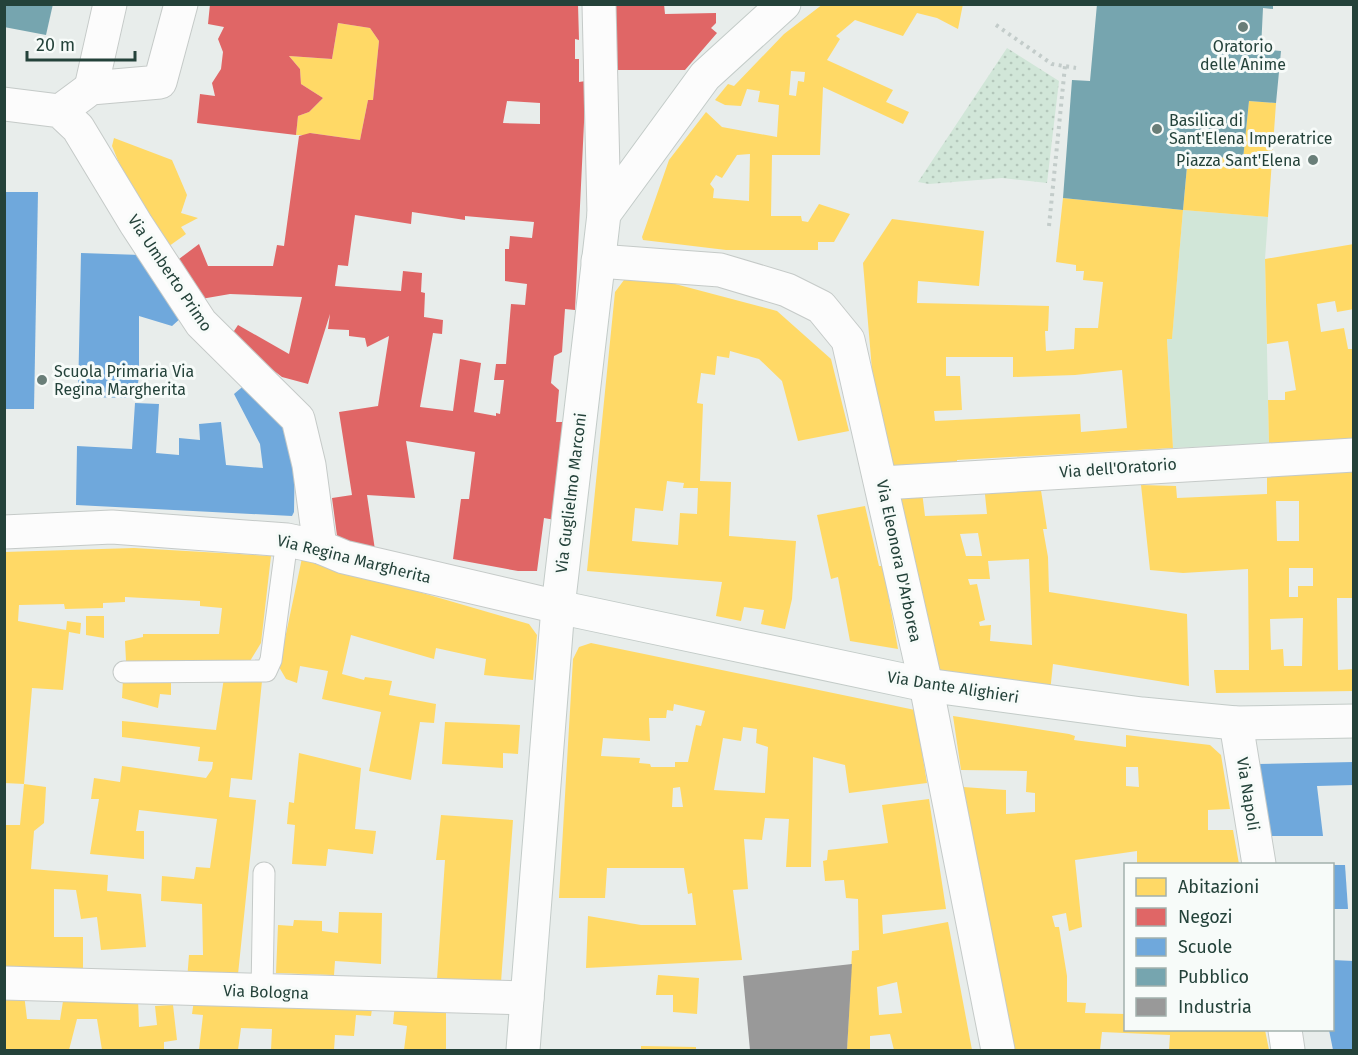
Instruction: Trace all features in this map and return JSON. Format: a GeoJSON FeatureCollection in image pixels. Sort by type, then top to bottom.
{"type":"FeatureCollection","features":[{"type":"Feature","properties":{"kind":"street"},"geometry":{"type":"LineString","coordinates":[[91,88],[110,4]]}},
{"type":"Feature","properties":{"kind":"street"},"geometry":{"type":"LineString","coordinates":[[4,104],[60,111],[91,88],[160,82],[181,4]]}},
{"type":"Feature","properties":{"kind":"street"},"geometry":{"type":"LineString","coordinates":[[599,4],[604,214]]}},
{"type":"Feature","properties":{"kind":"street","name":"Via Guglielmo Marconi"},"geometry":{"type":"LineString","coordinates":[[524,1050],[558,607],[604,214],[705,76],[784,4]]}},
{"type":"Feature","properties":{"kind":"street","name":"Via Umberto Primo"},"geometry":{"type":"LineString","coordinates":[[60,111],[78,128],[136,225],[201,324],[298,419],[309,465],[320,547]]}},
{"type":"Feature","properties":{"kind":"street","name":"Via Eleonora D'Arborea"},"geometry":{"type":"LineString","coordinates":[[598,261],[720,270],[787,290],[821,307],[848,340],[926,685],[998,1050]]}},
{"type":"Feature","properties":{"kind":"street","name":"Via dell'Oratorio"},"geometry":{"type":"LineString","coordinates":[[882,483],[1353,455]]}},
{"type":"Feature","properties":{"kind":"street","name":"Via Regina Margherita"},"geometry":{"type":"LineString","coordinates":[[4,532],[112,527],[287,540],[320,547],[344,557],[558,607]]}},
{"type":"Feature","properties":{"kind":"street","name":"Via Dante Alighieri"},"geometry":{"type":"LineString","coordinates":[[558,607],[926,685],[1142,714],[1236,723],[1353,721]]}},
{"type":"Feature","properties":{"kind":"street","name":"Via Napoli"},"geometry":{"type":"LineString","coordinates":[[1236,723],[1259,863]]}},
{"type":"Feature","properties":{"kind":"street","name":"Via Bologna"},"geometry":{"type":"LineString","coordinates":[[4,983],[527,998]]}},
{"type":"Feature","properties":{"kind":"street"},"geometry":{"type":"LineString","coordinates":[[1285,1031],[1288,1050]]}},
{"type":"Feature","properties":{"kind":"lane"},"geometry":{"type":"LineString","coordinates":[[124,672],[266,671],[271,660],[287,540]]}},
{"type":"Feature","properties":{"kind":"lane"},"geometry":{"type":"LineString","coordinates":[[262,992],[264,873]]}},
{"type":"Feature","properties":{"kind":"path"},"geometry":{"type":"LineString","coordinates":[[996,26],[1052,64],[1076,68]]}},
{"type":"Feature","properties":{"kind":"path"},"geometry":{"type":"LineString","coordinates":[[1049,226],[1065,66]]}},
{"type":"Feature","properties":{"kind":"green space"},"geometry":{"type":"Polygon","coordinates":[[[1007,48],[1059,81],[1047,183],[1002,178],[929,184],[918,182],[1007,48]]]}},
{"type":"Feature","properties":{"kind":"green space"},"geometry":{"type":"Polygon","coordinates":[[[1183,210],[1268,217],[1265,259],[1269,443],[1173,448],[1167,339],[1172,338],[1183,210]]]}},
{"type":"Feature","properties":{"kind":"building: Abitazioni"},"geometry":{"type":"Polygon","coordinates":[[[823,4],[963,4],[958,29],[937,18],[917,13],[903,36],[855,20],[836,36],[840,39],[827,60],[893,90],[886,102],[909,112],[903,124],[823,87],[820,155],[772,155],[771,216],[801,216],[802,221],[808,222],[819,204],[850,214],[834,242],[818,242],[818,250],[726,250],[643,240],[642,237],[669,160],[706,112],[722,127],[777,137],[779,105],[758,102],[760,91],[747,89],[741,106],[725,105],[715,100],[728,84],[734,86],[784,34],[823,4]],[[791,71],[789,95],[796,96],[798,81],[804,82],[805,72],[791,71]],[[750,154],[737,155],[722,178],[716,175],[710,184],[714,189],[713,198],[749,201],[750,154]]]}},
{"type":"Feature","properties":{"kind":"building: Abitazioni"},"geometry":{"type":"Polygon","coordinates":[[[338,23],[370,28],[379,41],[373,100],[368,100],[360,140],[310,133],[310,135],[296,135],[298,116],[309,112],[323,98],[301,84],[300,69],[289,56],[332,59],[338,23]]]}},
{"type":"Feature","properties":{"kind":"building: Abitazioni"},"geometry":{"type":"Polygon","coordinates":[[[1249,101],[1276,103],[1268,217],[1183,210],[1188,155],[1243,159],[1249,101]]]}},
{"type":"Feature","properties":{"kind":"building: Abitazioni"},"geometry":{"type":"Polygon","coordinates":[[[114,138],[172,160],[187,195],[181,213],[198,218],[181,227],[186,234],[165,249],[135,202],[112,146],[114,138]]]}},
{"type":"Feature","properties":{"kind":"building: Abitazioni"},"geometry":{"type":"Polygon","coordinates":[[[1063,198],[1183,210],[1172,339],[1167,339],[1173,448],[957,460],[957,462],[887,467],[873,382],[863,263],[892,219],[984,231],[979,286],[918,281],[917,303],[1049,306],[1048,331],[1045,331],[1046,351],[1074,349],[1075,328],[1098,328],[1103,282],[1083,280],[1084,271],[1076,271],[1076,265],[1056,262],[1063,198]],[[946,357],[946,376],[960,376],[962,410],[934,411],[935,421],[1080,414],[1081,432],[1127,428],[1122,370],[1075,375],[1013,377],[1013,357],[946,357]]]}},
{"type":"Feature","properties":{"kind":"building: Abitazioni"},"geometry":{"type":"Polygon","coordinates":[[[1354,244],[1354,309],[1337,312],[1335,301],[1317,304],[1321,332],[1344,328],[1348,349],[1354,349],[1354,440],[1269,443],[1268,400],[1285,400],[1285,392],[1296,390],[1288,341],[1267,344],[1265,259],[1354,244]]]}},
{"type":"Feature","properties":{"kind":"building: Abitazioni"},"geometry":{"type":"Polygon","coordinates":[[[624,280],[660,280],[777,311],[831,359],[849,431],[798,441],[782,381],[759,359],[730,351],[729,358],[717,356],[715,375],[701,373],[697,403],[703,404],[700,481],[731,482],[729,536],[796,541],[792,599],[785,629],[761,624],[764,610],[744,607],[741,621],[716,616],[722,582],[587,571],[615,292],[624,280]],[[667,481],[663,511],[635,508],[632,541],[678,545],[680,513],[697,514],[698,488],[683,488],[684,483],[667,481]]]}},
{"type":"Feature","properties":{"kind":"building: Abitazioni"},"geometry":{"type":"Polygon","coordinates":[[[1354,466],[1354,598],[1337,598],[1338,670],[1354,669],[1354,691],[1216,693],[1214,670],[1249,670],[1248,569],[1183,573],[1150,570],[1141,485],[1176,486],[1177,498],[1267,494],[1267,470],[1354,466]],[[1276,501],[1277,541],[1299,541],[1299,501],[1276,501]],[[1289,568],[1289,597],[1298,597],[1298,586],[1313,586],[1313,568],[1289,568]],[[1303,618],[1270,619],[1271,650],[1283,649],[1284,666],[1302,666],[1303,618]]]}},
{"type":"Feature","properties":{"kind":"building: Abitazioni"},"geometry":{"type":"Polygon","coordinates":[[[1040,484],[1047,529],[1043,529],[1048,557],[1049,592],[1187,614],[1189,686],[1053,664],[1050,692],[933,681],[892,494],[922,492],[925,516],[987,514],[984,485],[1040,484]],[[978,533],[960,534],[966,556],[982,556],[978,533]],[[1029,559],[988,561],[990,579],[968,579],[970,585],[977,584],[985,620],[979,622],[980,626],[991,625],[990,641],[1032,645],[1029,559]]]}},
{"type":"Feature","properties":{"kind":"building: Abitazioni"},"geometry":{"type":"Polygon","coordinates":[[[865,506],[879,566],[883,566],[898,649],[850,641],[838,577],[831,579],[817,515],[865,506]]]}},
{"type":"Feature","properties":{"kind":"building: Abitazioni"},"geometry":{"type":"Polygon","coordinates":[[[134,548],[271,556],[261,643],[250,661],[126,661],[125,641],[143,637],[143,634],[219,634],[222,608],[200,606],[200,601],[125,597],[125,602],[103,603],[103,608],[65,609],[64,604],[19,605],[18,621],[66,630],[67,621],[81,623],[80,634],[69,632],[63,690],[32,688],[24,784],[4,783],[4,552],[134,548]]]}},
{"type":"Feature","properties":{"kind":"building: Abitazioni"},"geometry":{"type":"Polygon","coordinates":[[[302,558],[529,624],[537,635],[533,680],[484,675],[486,659],[436,648],[434,659],[351,635],[342,674],[364,680],[365,677],[392,681],[389,695],[436,704],[434,723],[420,722],[411,780],[369,771],[381,712],[322,699],[328,671],[300,666],[297,683],[286,679],[279,667],[302,558]]]}},
{"type":"Feature","properties":{"kind":"building: Abitazioni"},"geometry":{"type":"Polygon","coordinates":[[[86,616],[104,616],[104,638],[86,635],[86,616]]]}},
{"type":"Feature","properties":{"kind":"building: Abitazioni"},"geometry":{"type":"Polygon","coordinates":[[[591,643],[915,710],[927,783],[849,793],[845,765],[813,757],[811,867],[786,867],[789,819],[765,818],[762,840],[744,839],[748,889],[733,890],[742,960],[586,968],[588,916],[641,925],[696,925],[692,893],[688,894],[684,868],[607,868],[605,898],[559,898],[573,659],[579,647],[591,643]],[[674,704],[673,711],[667,710],[666,718],[649,718],[650,741],[603,738],[601,756],[640,758],[639,763],[650,764],[651,767],[675,767],[675,762],[688,762],[696,725],[701,726],[705,711],[674,704]],[[743,727],[741,741],[723,738],[714,790],[765,793],[768,747],[756,743],[757,729],[743,727]],[[680,787],[673,788],[672,807],[683,807],[680,787]]]}},
{"type":"Feature","properties":{"kind":"building: Abitazioni"},"geometry":{"type":"Polygon","coordinates":[[[224,678],[262,681],[252,780],[231,778],[229,797],[256,800],[237,984],[187,980],[189,955],[203,955],[202,904],[161,901],[162,876],[194,879],[196,867],[210,868],[217,819],[139,810],[136,831],[144,831],[144,859],[90,854],[99,799],[91,799],[94,778],[120,782],[122,766],[206,778],[212,769],[213,762],[198,761],[200,747],[122,737],[122,721],[216,730],[224,678]]]}},
{"type":"Feature","properties":{"kind":"building: Abitazioni"},"geometry":{"type":"Polygon","coordinates":[[[123,679],[171,679],[171,695],[160,694],[158,708],[122,698],[123,679]]]}},
{"type":"Feature","properties":{"kind":"building: Abitazioni"},"geometry":{"type":"Polygon","coordinates":[[[953,716],[1069,734],[1075,736],[1074,740],[1126,747],[1126,735],[1210,745],[1221,755],[1230,809],[1208,810],[1208,830],[1233,830],[1239,863],[1137,863],[1137,851],[1075,860],[1082,927],[1069,931],[1066,913],[1052,916],[1055,927],[1059,927],[1067,976],[1067,1002],[1086,1003],[1085,1013],[1124,1014],[1124,1031],[1265,1031],[1269,1050],[1169,1050],[1170,1035],[1102,1032],[1100,1050],[1009,1050],[963,787],[1006,790],[1006,814],[1035,812],[1035,793],[1026,792],[1027,771],[961,770],[953,716]],[[1126,767],[1126,786],[1139,787],[1138,767],[1126,767]]]}},
{"type":"Feature","properties":{"kind":"building: Abitazioni"},"geometry":{"type":"Polygon","coordinates":[[[445,722],[520,725],[518,754],[503,753],[503,768],[442,764],[445,722]]]}},
{"type":"Feature","properties":{"kind":"building: Abitazioni"},"geometry":{"type":"Polygon","coordinates":[[[299,753],[361,768],[355,829],[376,831],[373,854],[328,849],[326,866],[292,864],[295,825],[287,824],[289,802],[294,803],[299,753]]]}},
{"type":"Feature","properties":{"kind":"building: Abitazioni"},"geometry":{"type":"Polygon","coordinates":[[[24,784],[46,787],[44,823],[34,831],[31,869],[108,875],[107,891],[141,894],[146,947],[101,950],[97,917],[81,919],[76,890],[54,889],[54,937],[83,937],[83,972],[4,969],[4,825],[20,825],[24,784]]]}},
{"type":"Feature","properties":{"kind":"building: Abitazioni"},"geometry":{"type":"Polygon","coordinates":[[[929,799],[946,909],[882,915],[883,934],[948,922],[972,1050],[894,1050],[890,1034],[870,1036],[870,1050],[847,1050],[852,951],[859,950],[858,899],[846,898],[844,880],[825,881],[823,861],[827,860],[828,850],[888,843],[882,805],[929,799]],[[897,982],[877,987],[879,1015],[902,1013],[897,982]]]}},
{"type":"Feature","properties":{"kind":"building: Abitazioni"},"geometry":{"type":"Polygon","coordinates":[[[441,815],[513,820],[501,982],[437,979],[445,860],[436,860],[441,815]]]}},
{"type":"Feature","properties":{"kind":"building: Abitazioni"},"geometry":{"type":"Polygon","coordinates":[[[339,912],[382,913],[381,964],[335,961],[334,975],[276,973],[278,925],[293,926],[294,920],[322,921],[322,931],[338,933],[339,912]]]}},
{"type":"Feature","properties":{"kind":"building: Abitazioni"},"geometry":{"type":"Polygon","coordinates":[[[658,975],[699,978],[697,1014],[673,1012],[673,995],[656,995],[658,975]]]}},
{"type":"Feature","properties":{"kind":"building: Abitazioni"},"geometry":{"type":"Polygon","coordinates":[[[4,993],[24,994],[27,1019],[60,1020],[64,995],[138,997],[139,1027],[157,1025],[155,1006],[173,1005],[177,1040],[164,1042],[164,1050],[102,1050],[97,1019],[77,1019],[69,1050],[4,1050],[4,993]]]}},
{"type":"Feature","properties":{"kind":"building: Abitazioni"},"geometry":{"type":"Polygon","coordinates":[[[194,1000],[373,1002],[371,1016],[356,1015],[354,1036],[335,1035],[334,1050],[271,1050],[272,1029],[241,1028],[238,1050],[199,1050],[203,1015],[192,1014],[194,1000]]]}},
{"type":"Feature","properties":{"kind":"building: Abitazioni"},"geometry":{"type":"Polygon","coordinates":[[[395,1004],[446,1010],[446,1050],[404,1050],[407,1026],[393,1024],[395,1004]]]}},
{"type":"Feature","properties":{"kind":"building: Abitazioni"},"geometry":{"type":"Polygon","coordinates":[[[641,1046],[696,1047],[696,1050],[641,1050],[641,1046]]]}},
{"type":"Feature","properties":{"kind":"building: Negozi"},"geometry":{"type":"Polygon","coordinates":[[[210,4],[578,4],[579,40],[575,39],[575,59],[579,59],[579,82],[586,81],[575,310],[565,309],[562,352],[554,356],[551,383],[559,390],[556,422],[564,422],[555,520],[544,518],[537,571],[518,571],[453,559],[461,499],[469,499],[475,452],[406,441],[415,498],[367,495],[375,550],[338,543],[332,498],[352,495],[339,412],[378,406],[389,336],[367,347],[365,338],[349,336],[349,330],[328,329],[330,314],[308,384],[282,377],[230,337],[238,325],[289,354],[302,297],[230,294],[201,299],[175,262],[199,244],[208,266],[273,266],[277,245],[284,246],[299,136],[310,133],[360,140],[368,100],[373,100],[379,41],[370,28],[338,23],[332,59],[289,56],[300,69],[301,84],[323,98],[309,112],[298,116],[296,135],[197,123],[200,94],[215,96],[212,83],[221,69],[223,52],[218,39],[224,27],[208,24],[210,4]],[[507,101],[503,123],[540,124],[540,103],[507,101]],[[412,212],[411,224],[355,215],[348,266],[338,265],[335,286],[401,291],[403,271],[422,273],[421,292],[425,293],[424,317],[443,320],[442,334],[433,333],[420,407],[453,411],[460,359],[481,363],[474,412],[496,416],[496,413],[500,414],[504,380],[494,380],[496,364],[506,364],[511,304],[525,305],[527,284],[505,281],[505,249],[509,249],[510,236],[532,238],[534,222],[465,216],[465,220],[412,212]]]}},
{"type":"Feature","properties":{"kind":"building: Negozi"},"geometry":{"type":"Polygon","coordinates":[[[614,4],[664,4],[665,14],[716,13],[716,23],[711,28],[717,33],[685,70],[615,70],[614,4]]]}},
{"type":"Feature","properties":{"kind":"building: Scuole"},"geometry":{"type":"Polygon","coordinates":[[[4,192],[38,192],[34,409],[4,409],[4,192]]]}},
{"type":"Feature","properties":{"kind":"building: Scuole"},"geometry":{"type":"Polygon","coordinates":[[[81,253],[141,255],[182,317],[172,326],[139,316],[139,376],[136,398],[78,397],[81,253]]]}},
{"type":"Feature","properties":{"kind":"building: Scuole"},"geometry":{"type":"Polygon","coordinates":[[[247,383],[263,399],[288,434],[295,452],[294,512],[292,516],[76,505],[77,446],[132,449],[135,403],[159,404],[156,453],[179,455],[179,438],[200,440],[199,424],[221,422],[226,465],[263,468],[260,444],[234,394],[247,383]]]}},
{"type":"Feature","properties":{"kind":"building: Scuole"},"geometry":{"type":"Polygon","coordinates":[[[1354,762],[1354,785],[1317,786],[1323,836],[1266,836],[1258,764],[1354,762]]]}},
{"type":"Feature","properties":{"kind":"building: Scuole"},"geometry":{"type":"Polygon","coordinates":[[[1334,865],[1345,865],[1348,909],[1334,909],[1334,865]]]}},
{"type":"Feature","properties":{"kind":"building: Scuole"},"geometry":{"type":"Polygon","coordinates":[[[1334,960],[1354,961],[1354,1050],[1333,1050],[1329,1031],[1334,1031],[1334,960]]]}},
{"type":"Feature","properties":{"kind":"building: Pubblico"},"geometry":{"type":"Polygon","coordinates":[[[4,4],[53,4],[46,35],[4,27],[4,4]]]}},
{"type":"Feature","properties":{"kind":"building: Pubblico","name":"Basilica di Sant'Elena Imperatrice"},"geometry":{"type":"Polygon","coordinates":[[[1097,4],[1273,4],[1273,9],[1263,8],[1261,49],[1281,51],[1276,103],[1249,101],[1243,159],[1188,155],[1183,210],[1063,198],[1072,80],[1090,81],[1097,4]]]}},
{"type":"Feature","properties":{"kind":"building: Industria"},"geometry":{"type":"Polygon","coordinates":[[[852,964],[847,1050],[750,1050],[743,976],[852,964]]]}},
{"type":"Feature","properties":{"kind":"place","name":"Oratorio delle Anime"},"geometry":{"type":"Point","coordinates":[1243,27]}},
{"type":"Feature","properties":{"kind":"place","name":"Basilica di Sant'Elena Imperatrice"},"geometry":{"type":"Point","coordinates":[1157,129]}},
{"type":"Feature","properties":{"kind":"place","name":"Piazza Sant'Elena"},"geometry":{"type":"Point","coordinates":[1313,160]}},
{"type":"Feature","properties":{"kind":"place","name":"Scuola Primaria Via Regina Margherita"},"geometry":{"type":"Point","coordinates":[42,380]}}]}
